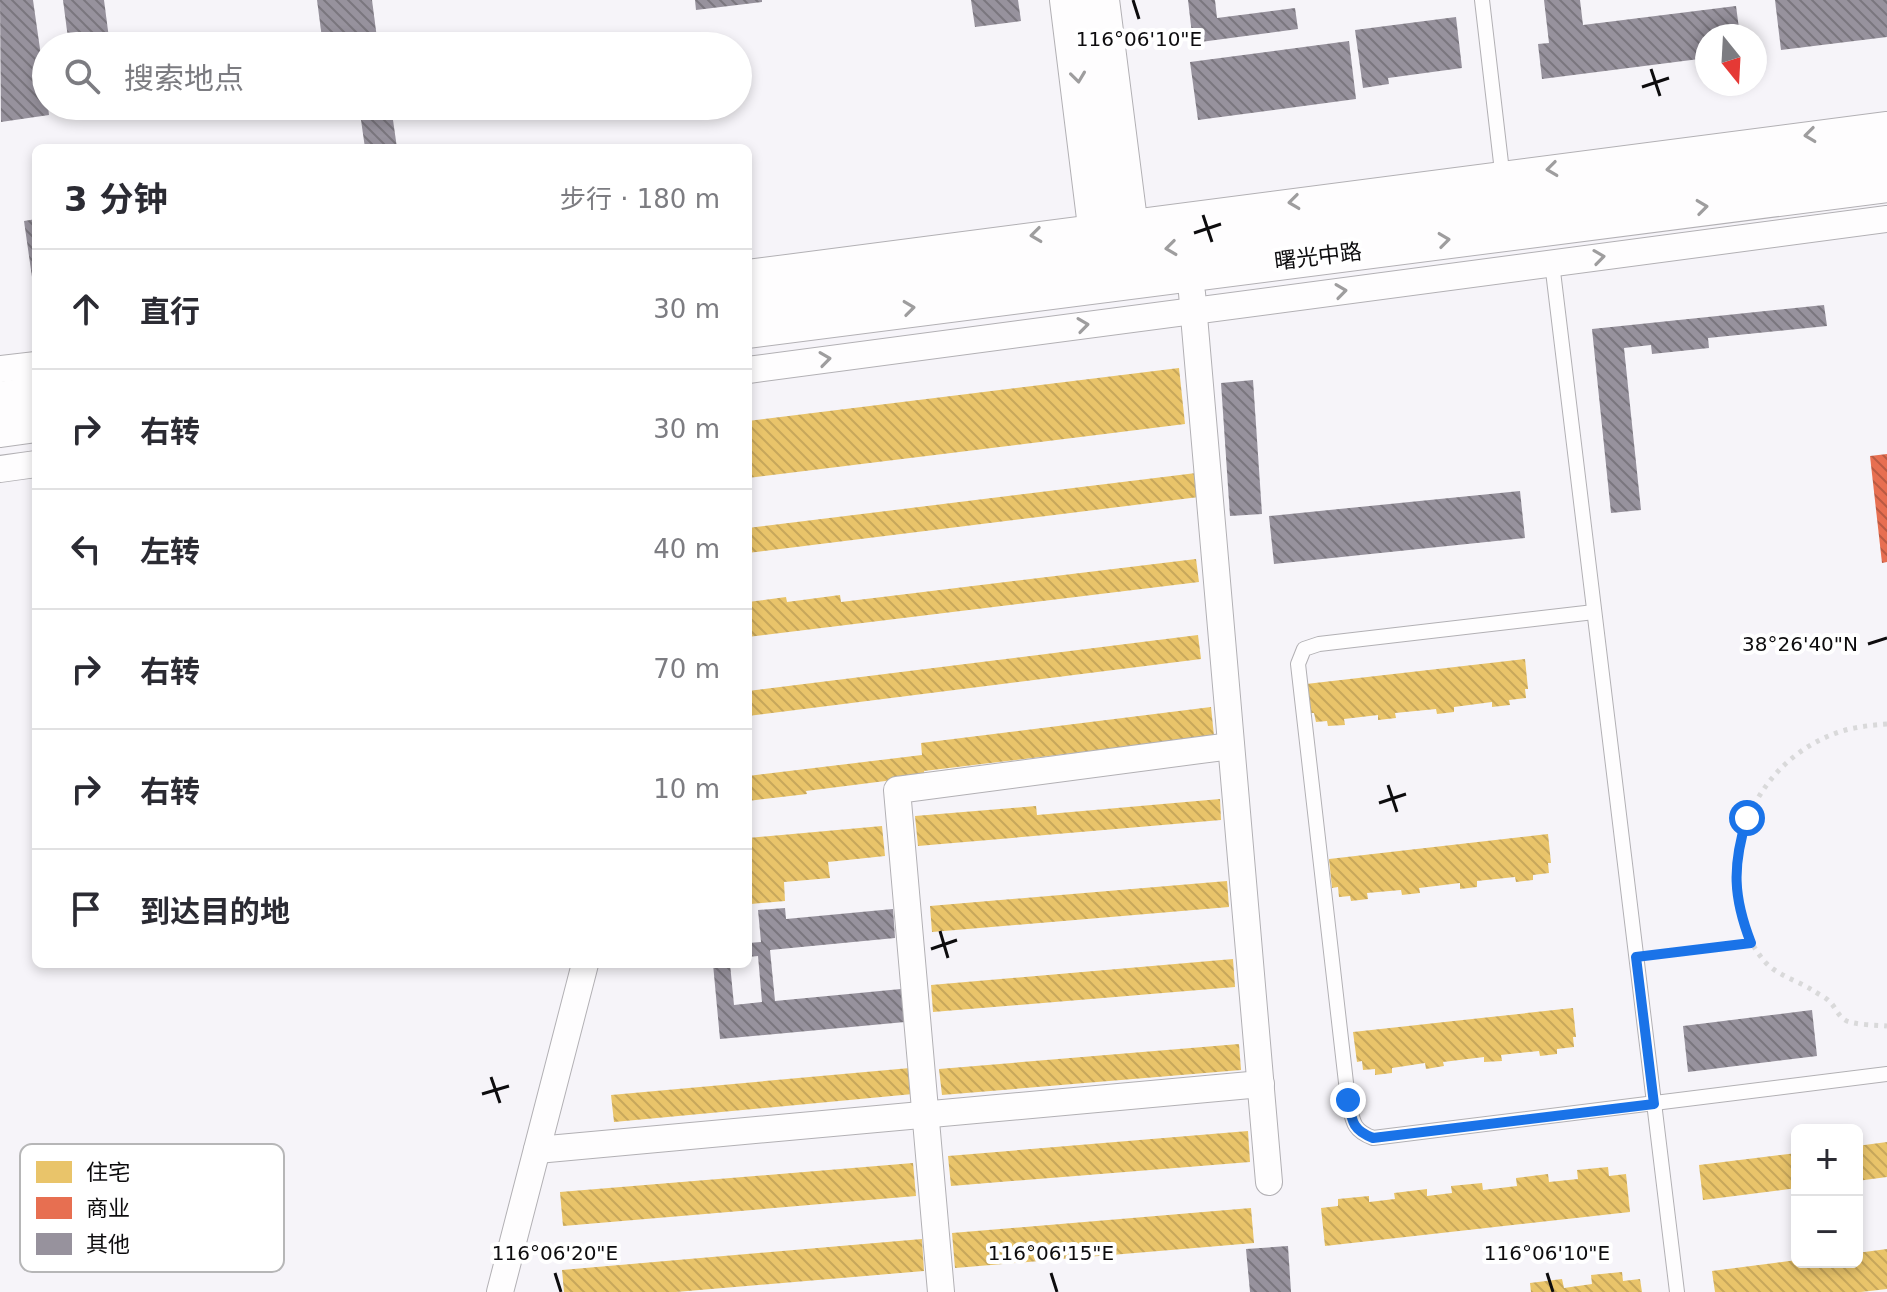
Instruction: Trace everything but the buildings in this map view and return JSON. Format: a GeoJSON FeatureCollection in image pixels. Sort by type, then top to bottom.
{"type":"FeatureCollection","features":[{"type":"Feature","properties":{"kind":"main road"},"geometry":{"type":"LineString","coordinates":[[1069,0],[1116,254]]}},
{"type":"Feature","properties":{"kind":"main road"},"geometry":{"type":"LineString","coordinates":[[1100,0],[1116,254]]}},
{"type":"Feature","properties":{"kind":"main road","name":"曙光中路"},"geometry":{"type":"LineString","coordinates":[[752,301],[1116,254],[1504,190],[1887,156]]}},
{"type":"Feature","properties":{"kind":"main road","name":"曙光中路"},"geometry":{"type":"LineString","coordinates":[[752,328],[1116,254],[1190,272],[1887,183]]}},
{"type":"Feature","properties":{"kind":"main road"},"geometry":{"type":"LineString","coordinates":[[0,401],[32,397]]}},
{"type":"Feature","properties":{"kind":"main road"},"geometry":{"type":"LineString","coordinates":[[0,428],[32,424]]}},
{"type":"Feature","properties":{"kind":"street"},"geometry":{"type":"LineString","coordinates":[[1504,190],[1887,125]]}},
{"type":"Feature","properties":{"kind":"street"},"geometry":{"type":"LineString","coordinates":[[752,369],[1887,219]]}},
{"type":"Feature","properties":{"kind":"street"},"geometry":{"type":"LineString","coordinates":[[752,273],[1116,254]]}},
{"type":"Feature","properties":{"kind":"street"},"geometry":{"type":"LineString","coordinates":[[1190,272],[1269,1182]]}},
{"type":"Feature","properties":{"kind":"street"},"geometry":{"type":"LineString","coordinates":[[0,369],[32,365]]}},
{"type":"Feature","properties":{"kind":"street"},"geometry":{"type":"LineString","coordinates":[[0,469],[32,465]]}},
{"type":"Feature","properties":{"kind":"street"},"geometry":{"type":"LineString","coordinates":[[941,1292],[897,790],[1231,746]]}},
{"type":"Feature","properties":{"kind":"street"},"geometry":{"type":"LineString","coordinates":[[500,1292],[584,968]]}},
{"type":"Feature","properties":{"kind":"street"},"geometry":{"type":"LineString","coordinates":[[537,1150],[1261,1084]]}},
{"type":"Feature","properties":{"kind":"lane"},"geometry":{"type":"LineString","coordinates":[[1482,0],[1504,190]]}},
{"type":"Feature","properties":{"kind":"lane"},"geometry":{"type":"LineString","coordinates":[[1552,263],[1677,1292]]}},
{"type":"Feature","properties":{"kind":"lane"},"geometry":{"type":"LineString","coordinates":[[1594,612],[1319,644],[1304,649],[1298,664],[1352,1120],[1361,1133],[1373,1138],[1887,1074]]}},
{"type":"Feature","properties":{"kind":"path"},"geometry":{"type":"LineString","coordinates":[[1887,724],[1839,732],[1815,742],[1774,774],[1747,818],[1739,843],[1736,869],[1739,907],[1751,943],[1768,964],[1788,979],[1829,1001],[1845,1020],[1887,1026]]}},
{"type":"Feature","properties":{"kind":"path"},"geometry":{"type":"LineString","coordinates":[[1636,957],[1751,943]]}},
{"type":"Feature","properties":{"kind":"route"},"geometry":{"type":"LineString","coordinates":[[1348,1100],[1352,1120],[1361,1133],[1373,1138],[1654,1104],[1636,957],[1751,943],[1742,920],[1736,869],[1739,843],[1747,818]]}}]}
